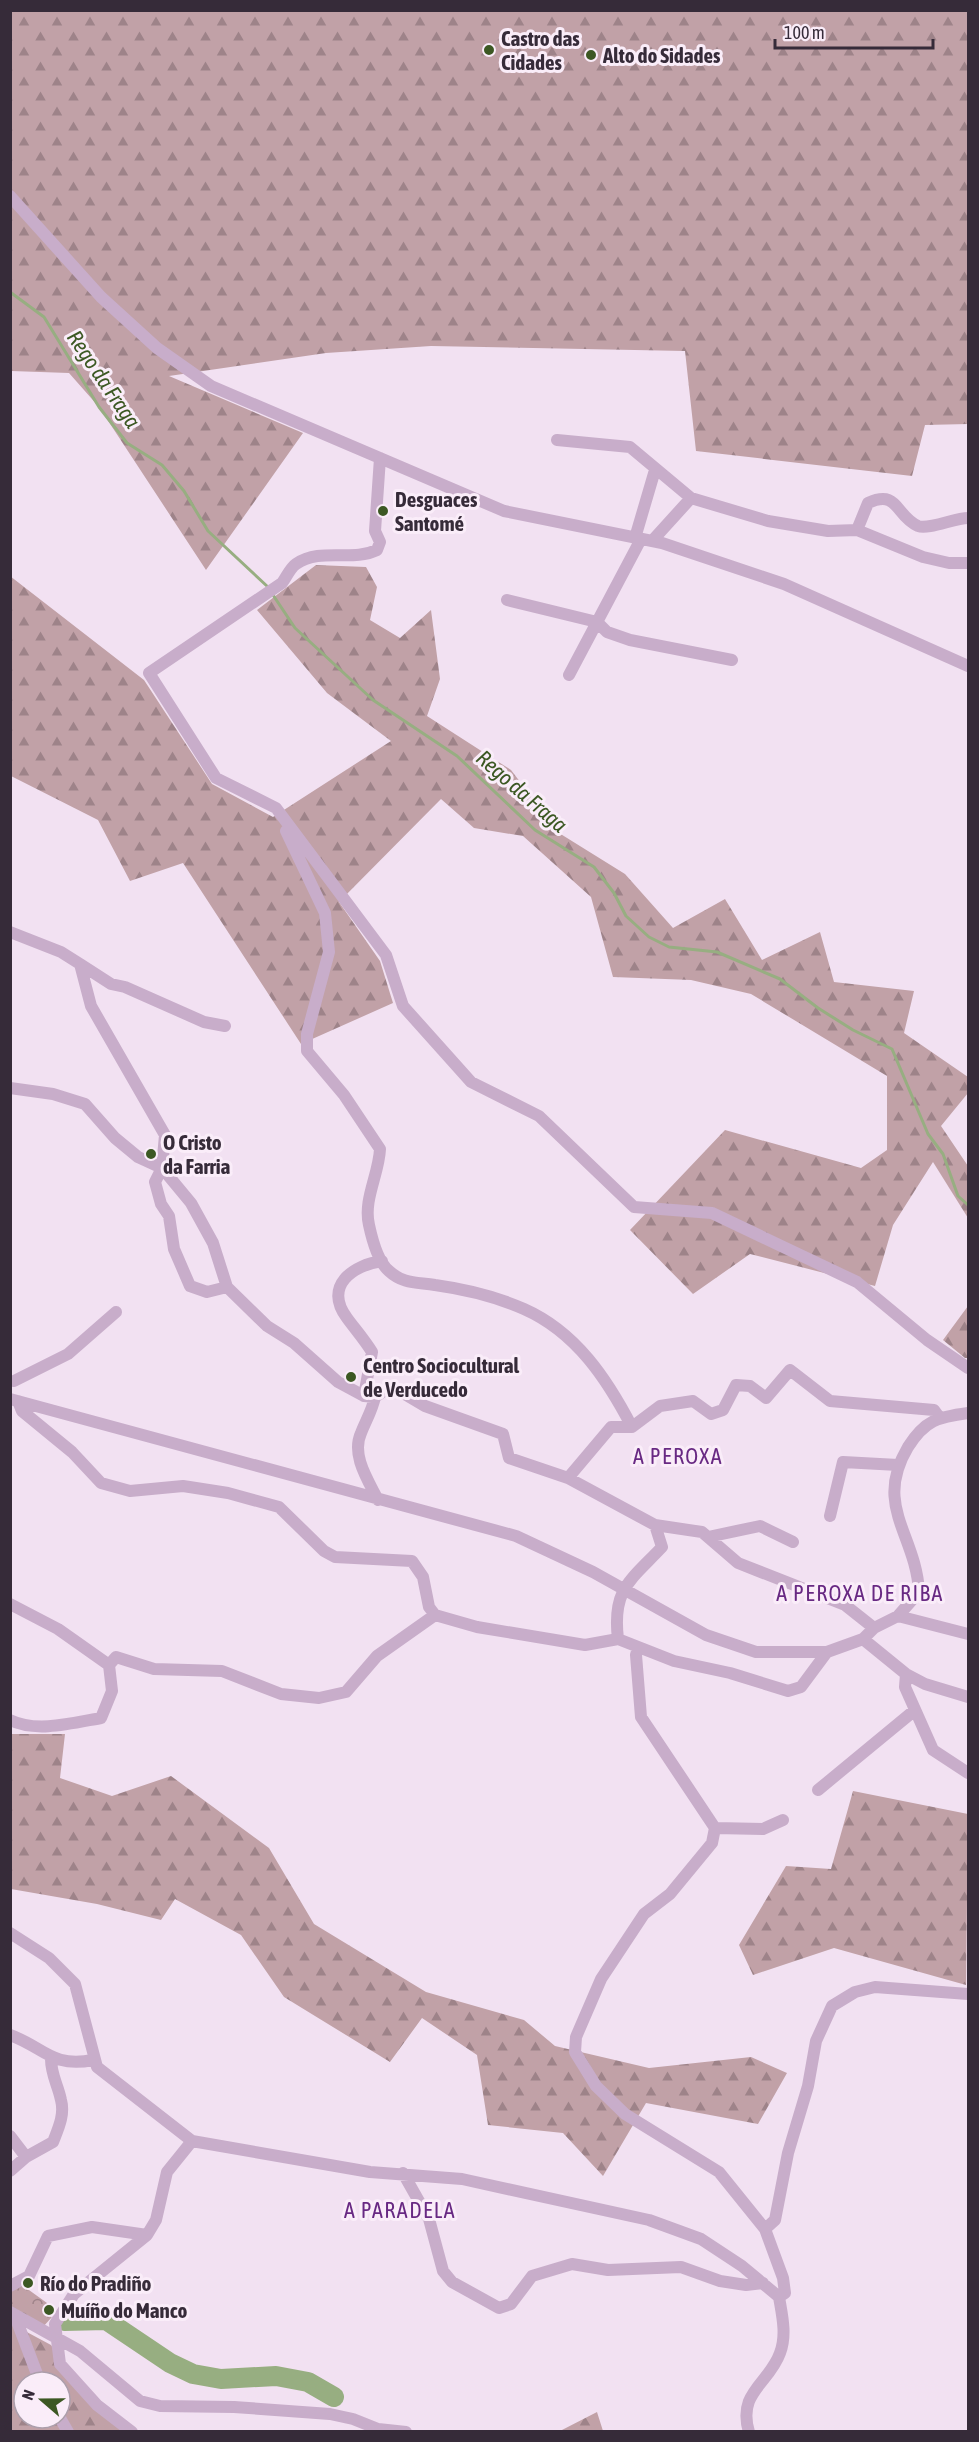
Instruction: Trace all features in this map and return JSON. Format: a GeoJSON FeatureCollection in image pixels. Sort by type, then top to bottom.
{"type":"FeatureCollection","features":[{"type":"Feature","properties":{"kind":"street"},"geometry":{"type":"LineString","coordinates":[[10,196],[101,297],[157,348],[198,379],[504,511],[642,540],[784,584],[969,666]]}},
{"type":"Feature","properties":{"kind":"street"},"geometry":{"type":"LineString","coordinates":[[557,440],[630,447],[691,498],[768,521],[828,531],[857,530],[922,557],[949,563],[969,563]]}},
{"type":"Feature","properties":{"kind":"street"},"geometry":{"type":"LineString","coordinates":[[380,458],[375,531],[380,542],[377,550],[366,555],[322,554],[295,565],[282,583],[149,673],[216,778],[276,808],[386,955],[403,1006],[471,1082],[539,1116],[634,1207],[712,1213],[858,1282],[927,1340],[969,1368]]}},
{"type":"Feature","properties":{"kind":"street"},"geometry":{"type":"LineString","coordinates":[[569,675],[642,540],[655,470]]}},
{"type":"Feature","properties":{"kind":"street"},"geometry":{"type":"LineString","coordinates":[[642,540],[691,498]]}},
{"type":"Feature","properties":{"kind":"street"},"geometry":{"type":"LineString","coordinates":[[857,530],[868,503],[880,498],[892,500],[918,526],[929,527],[942,521],[969,518]]}},
{"type":"Feature","properties":{"kind":"street"},"geometry":{"type":"LineString","coordinates":[[507,600],[597,622],[607,632],[630,640],[732,660]]}},
{"type":"Feature","properties":{"kind":"street"},"geometry":{"type":"LineString","coordinates":[[276,808],[325,913],[329,952],[307,1034],[307,1051],[344,1095],[380,1149],[370,1195],[368,1223],[386,1269],[403,1281],[436,1285],[486,1296],[524,1309],[553,1326],[577,1346],[599,1370],[632,1427]]}},
{"type":"Feature","properties":{"kind":"street"},"geometry":{"type":"LineString","coordinates":[[10,932],[61,952],[111,984],[125,987],[204,1022],[225,1026]]}},
{"type":"Feature","properties":{"kind":"street"},"geometry":{"type":"LineString","coordinates":[[80,964],[91,1006],[165,1136],[162,1168],[155,1182],[161,1204],[169,1216],[174,1249],[190,1286],[207,1292],[226,1287]]}},
{"type":"Feature","properties":{"kind":"street"},"geometry":{"type":"LineString","coordinates":[[10,1088],[53,1094],[85,1104],[115,1138],[138,1157],[162,1168],[191,1203],[208,1233],[226,1287],[267,1326],[294,1343],[338,1382],[370,1397],[384,1391],[398,1390],[425,1406],[503,1434],[509,1458],[568,1478],[656,1525],[702,1532],[738,1563],[845,1605],[874,1628]]}},
{"type":"Feature","properties":{"kind":"street"},"geometry":{"type":"LineString","coordinates":[[378,1500],[357,1455],[360,1435],[372,1412],[370,1397],[372,1352],[359,1330],[346,1317],[339,1301],[340,1286],[350,1271],[366,1263],[382,1261]]}},
{"type":"Feature","properties":{"kind":"street"},"geometry":{"type":"LineString","coordinates":[[13,1389],[68,1354],[116,1312]]}},
{"type":"Feature","properties":{"kind":"street"},"geometry":{"type":"LineString","coordinates":[[568,1478],[611,1427],[632,1427],[660,1406],[693,1401],[711,1414],[723,1410],[736,1385],[750,1386],[766,1398],[790,1371],[830,1401],[934,1410],[939,1417]]}},
{"type":"Feature","properties":{"kind":"street"},"geometry":{"type":"LineString","coordinates":[[13,1389],[100,1421],[378,1500],[516,1536],[622,1588],[706,1635],[756,1652],[826,1652],[863,1639],[874,1628],[898,1616],[919,1592],[918,1573],[895,1510],[894,1482],[898,1464],[917,1432],[939,1417],[969,1413]]}},
{"type":"Feature","properties":{"kind":"street"},"geometry":{"type":"LineString","coordinates":[[13,1389],[21,1411],[72,1452],[101,1483],[130,1491],[183,1486],[228,1492],[279,1507],[324,1551],[335,1557],[412,1562],[423,1577],[429,1606],[435,1615],[477,1627],[585,1645],[618,1639],[674,1661],[730,1673],[788,1691],[801,1687],[826,1652]]}},
{"type":"Feature","properties":{"kind":"street"},"geometry":{"type":"LineString","coordinates":[[830,1516],[843,1462],[898,1464]]}},
{"type":"Feature","properties":{"kind":"street"},"geometry":{"type":"LineString","coordinates":[[618,1639],[615,1614],[622,1588],[662,1547],[656,1525]]}},
{"type":"Feature","properties":{"kind":"street"},"geometry":{"type":"LineString","coordinates":[[708,1537],[760,1526],[793,1542]]}},
{"type":"Feature","properties":{"kind":"street"},"geometry":{"type":"LineString","coordinates":[[10,1604],[58,1629],[109,1665]]}},
{"type":"Feature","properties":{"kind":"street"},"geometry":{"type":"LineString","coordinates":[[10,1720],[19,1724],[57,1725],[100,1719],[112,1691],[109,1665],[116,1657],[154,1669],[222,1671],[281,1694],[319,1698],[346,1692],[377,1656],[435,1615]]}},
{"type":"Feature","properties":{"kind":"street"},"geometry":{"type":"LineString","coordinates":[[898,1616],[969,1634]]}},
{"type":"Feature","properties":{"kind":"street"},"geometry":{"type":"LineString","coordinates":[[863,1639],[906,1674],[925,1684],[969,1697]]}},
{"type":"Feature","properties":{"kind":"street"},"geometry":{"type":"LineString","coordinates":[[638,1648],[636,1655],[641,1717],[716,1828],[712,1843],[670,1894],[644,1914],[601,1979],[576,2037],[575,2052],[596,2086],[625,2114],[719,2172],[765,2229],[783,2278],[785,2293],[779,2297]]}},
{"type":"Feature","properties":{"kind":"street"},"geometry":{"type":"LineString","coordinates":[[906,1674],[905,1688],[933,1750],[969,1773]]}},
{"type":"Feature","properties":{"kind":"street"},"geometry":{"type":"LineString","coordinates":[[819,1790],[915,1710]]}},
{"type":"Feature","properties":{"kind":"street"},"geometry":{"type":"LineString","coordinates":[[716,1828],[763,1829],[783,1820]]}},
{"type":"Feature","properties":{"kind":"street"},"geometry":{"type":"LineString","coordinates":[[10,1933],[49,1958],[75,1984],[93,2060],[107,2076],[139,2097],[192,2141],[370,2172],[403,2173],[462,2180],[649,2220],[701,2239],[779,2297],[784,2330],[781,2352],[772,2369],[748,2399],[746,2412],[749,2432]]}},
{"type":"Feature","properties":{"kind":"street"},"geometry":{"type":"LineString","coordinates":[[765,2229],[775,2220],[788,2153],[808,2086],[816,2041],[832,2006],[855,1992],[875,1987],[969,1994]]}},
{"type":"Feature","properties":{"kind":"street"},"geometry":{"type":"LineString","coordinates":[[10,2035],[25,2040],[51,2059],[83,2062],[93,2060]]}},
{"type":"Feature","properties":{"kind":"street"},"geometry":{"type":"LineString","coordinates":[[10,2171],[26,2157],[53,2142],[61,2120],[62,2102],[51,2072],[51,2059]]}},
{"type":"Feature","properties":{"kind":"street"},"geometry":{"type":"LineString","coordinates":[[10,2136],[26,2157]]}},
{"type":"Feature","properties":{"kind":"street"},"geometry":{"type":"LineString","coordinates":[[132,2432],[98,2405],[60,2364],[55,2324],[74,2294],[147,2235],[156,2220],[167,2172],[192,2141]]}},
{"type":"Feature","properties":{"kind":"street"},"geometry":{"type":"LineString","coordinates":[[403,2173],[429,2219],[443,2271],[452,2282],[499,2308],[511,2304],[532,2276],[572,2264],[608,2270],[681,2267],[720,2281],[746,2285],[763,2283]]}},
{"type":"Feature","properties":{"kind":"street"},"geometry":{"type":"LineString","coordinates":[[10,2286],[29,2276],[48,2236],[92,2227],[147,2235]]}},
{"type":"Feature","properties":{"kind":"street"},"geometry":{"type":"LineString","coordinates":[[13,2314],[57,2341],[80,2351],[140,2401],[160,2406],[234,2406],[330,2414],[353,2419],[378,2429],[406,2432]]}},
{"type":"Feature","properties":{"kind":"street"},"geometry":{"type":"LineString","coordinates":[[13,2314],[35,2370]]}},
{"type":"Feature","properties":{"kind":"green space"},"geometry":{"type":"Polygon","coordinates":[[[11,11],[968,11],[968,424],[925,425],[912,476],[696,451],[685,351],[431,346],[326,353],[169,376],[303,433],[206,570],[99,407],[69,373],[11,371],[11,11]]]}},
{"type":"Feature","properties":{"kind":"green space"},"geometry":{"type":"Polygon","coordinates":[[[316,565],[366,567],[377,587],[370,620],[400,638],[431,610],[440,679],[427,716],[511,770],[559,833],[625,874],[673,928],[725,899],[762,960],[820,932],[834,982],[914,991],[904,1033],[968,1077],[968,1093],[941,1126],[968,1166],[968,1218],[933,1162],[893,1225],[875,1286],[750,1254],[693,1294],[630,1230],[725,1130],[861,1168],[887,1150],[887,1076],[751,994],[691,980],[613,977],[591,897],[523,836],[474,828],[441,799],[339,902],[380,961],[393,1003],[301,1044],[183,863],[130,881],[98,820],[11,776],[10,576],[144,680],[212,784],[273,817],[391,741],[327,693],[257,610],[316,565]]]}},
{"type":"Feature","properties":{"kind":"green space"},"geometry":{"type":"Polygon","coordinates":[[[968,1306],[968,1358],[965,1358],[943,1340],[968,1306]]]}},
{"type":"Feature","properties":{"kind":"green space"},"geometry":{"type":"Polygon","coordinates":[[[10,1734],[65,1734],[60,1778],[112,1796],[171,1776],[269,1848],[314,1924],[426,1992],[524,2020],[555,2046],[649,2068],[751,2057],[787,2073],[758,2124],[646,2103],[603,2176],[563,2133],[488,2125],[477,2055],[422,2018],[390,2062],[284,1997],[241,1935],[175,1899],[161,1920],[97,1904],[11,1889],[10,1734]]]}},
{"type":"Feature","properties":{"kind":"green space"},"geometry":{"type":"Polygon","coordinates":[[[853,1791],[968,1814],[966,1985],[834,1948],[753,1975],[739,1945],[786,1866],[831,1869],[853,1791]]]}},
{"type":"Feature","properties":{"kind":"green space"},"geometry":{"type":"Polygon","coordinates":[[[22,2285],[47,2303],[44,2315],[52,2317],[42,2328],[11,2308],[10,2290],[22,2285]]]}},
{"type":"Feature","properties":{"kind":"green space"},"geometry":{"type":"Polygon","coordinates":[[[10,2323],[51,2345],[68,2370],[12,2370],[12,2430],[72,2430],[72,2376],[92,2405],[124,2431],[11,2431],[10,2323]]]}},
{"type":"Feature","properties":{"kind":"green space"},"geometry":{"type":"Polygon","coordinates":[[[597,2412],[603,2431],[560,2431],[597,2412]]]}},
{"type":"Feature","properties":{"kind":"waterway","name":"Rego da Fraga"},"geometry":{"type":"LineString","coordinates":[[10,292],[44,317],[99,407],[127,443],[162,465],[184,491],[208,531],[268,587]]}},
{"type":"Feature","properties":{"kind":"waterway","name":"Rego da Fraga"},"geometry":{"type":"LineString","coordinates":[[273,595],[295,628],[373,700],[457,756],[535,830],[594,867],[614,893],[626,916],[649,937],[669,947],[717,952],[780,979],[818,1008],[853,1030],[892,1049],[928,1134],[943,1154],[958,1196],[968,1205]]}},
{"type":"Feature","properties":{"kind":"waterway"},"geometry":{"type":"LineString","coordinates":[[64,2321],[106,2320],[170,2363],[193,2374],[221,2379],[276,2376],[308,2382],[334,2397]]}},
{"type":"Feature","properties":{"kind":"place","name":"Castro das Cidades"},"geometry":{"type":"Point","coordinates":[489,50]}},
{"type":"Feature","properties":{"kind":"place","name":"Alto do Sidades"},"geometry":{"type":"Point","coordinates":[591,55]}},
{"type":"Feature","properties":{"kind":"place","name":"Desguaces Santomé"},"geometry":{"type":"Point","coordinates":[383,511]}},
{"type":"Feature","properties":{"kind":"place","name":"O Cristo da Farria"},"geometry":{"type":"Point","coordinates":[151,1154]}},
{"type":"Feature","properties":{"kind":"place","name":"Centro Sociocultural de Verducedo"},"geometry":{"type":"Point","coordinates":[351,1377]}},
{"type":"Feature","properties":{"kind":"place","name":"Río do Pradiño"},"geometry":{"type":"Point","coordinates":[28,2283]}},
{"type":"Feature","properties":{"kind":"place","name":"Muíño do Manco"},"geometry":{"type":"Point","coordinates":[49,2310]}},
{"type":"Feature","properties":{"kind":"district","name":"A PEROXA"},"geometry":{"type":"Point","coordinates":[678,1456]}},
{"type":"Feature","properties":{"kind":"district","name":"A PEROXA DE RIBA"},"geometry":{"type":"Point","coordinates":[860,1593]}},
{"type":"Feature","properties":{"kind":"district","name":"A PARADELA"},"geometry":{"type":"Point","coordinates":[400,2210]}}]}
